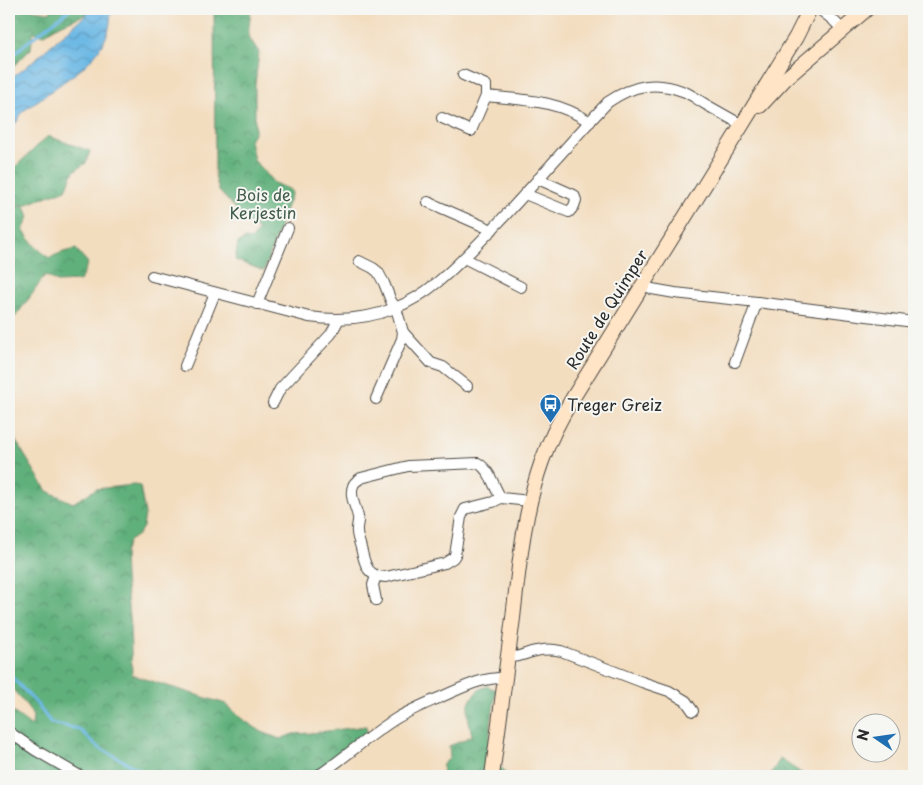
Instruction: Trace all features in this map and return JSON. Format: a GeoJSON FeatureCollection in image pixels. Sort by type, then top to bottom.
{"type":"FeatureCollection","features":[{"type":"Feature","properties":{"kind":"main road","name":"Route de Quimper"},"geometry":{"type":"LineString","coordinates":[[492,776],[521,551],[530,501],[543,455],[560,418],[742,125],[796,36],[810,9]]}},
{"type":"Feature","properties":{"kind":"main road"},"geometry":{"type":"LineString","coordinates":[[742,125],[785,79],[867,9]]}},
{"type":"Feature","properties":{"kind":"street"},"geometry":{"type":"LineString","coordinates":[[819,9],[842,30]]}},
{"type":"Feature","properties":{"kind":"street"},"geometry":{"type":"LineString","coordinates":[[442,118],[471,131],[486,96],[486,85],[463,75]]}},
{"type":"Feature","properties":{"kind":"street"},"geometry":{"type":"LineString","coordinates":[[152,276],[309,317],[339,319],[372,315],[396,308],[425,293],[439,283],[492,230],[608,102],[618,96],[636,88],[650,85],[672,88],[685,92],[742,125]]}},
{"type":"Feature","properties":{"kind":"street"},"geometry":{"type":"LineString","coordinates":[[486,96],[530,100],[565,108],[590,122]]}},
{"type":"Feature","properties":{"kind":"street"},"geometry":{"type":"LineString","coordinates":[[525,194],[569,212],[572,210],[576,200],[574,195],[538,179]]}},
{"type":"Feature","properties":{"kind":"street"},"geometry":{"type":"LineString","coordinates":[[428,202],[492,230]]}},
{"type":"Feature","properties":{"kind":"street"},"geometry":{"type":"LineString","coordinates":[[257,304],[288,228]]}},
{"type":"Feature","properties":{"kind":"street"},"geometry":{"type":"LineString","coordinates":[[464,258],[521,287]]}},
{"type":"Feature","properties":{"kind":"street"},"geometry":{"type":"LineString","coordinates":[[359,261],[378,272],[396,308],[403,332],[402,340],[376,399]]}},
{"type":"Feature","properties":{"kind":"street"},"geometry":{"type":"LineString","coordinates":[[643,284],[662,291],[914,322]]}},
{"type":"Feature","properties":{"kind":"street"},"geometry":{"type":"LineString","coordinates":[[185,366],[216,293]]}},
{"type":"Feature","properties":{"kind":"street"},"geometry":{"type":"LineString","coordinates":[[735,362],[757,302]]}},
{"type":"Feature","properties":{"kind":"street"},"geometry":{"type":"LineString","coordinates":[[272,403],[280,388],[331,334],[339,319]]}},
{"type":"Feature","properties":{"kind":"street"},"geometry":{"type":"LineString","coordinates":[[403,332],[430,363],[443,367],[467,386]]}},
{"type":"Feature","properties":{"kind":"street"},"geometry":{"type":"LineString","coordinates":[[501,498],[488,472],[484,466],[478,463],[408,466],[361,478],[352,487],[352,495],[358,518],[356,532],[366,566],[376,576],[386,577],[445,563],[452,558],[457,549],[460,517],[465,509],[501,498],[530,501]]}},
{"type":"Feature","properties":{"kind":"street"},"geometry":{"type":"LineString","coordinates":[[376,576],[373,586],[376,600]]}},
{"type":"Feature","properties":{"kind":"street"},"geometry":{"type":"LineString","coordinates":[[508,657],[521,657],[530,652],[540,650],[561,651],[669,691],[686,700],[693,711]]}},
{"type":"Feature","properties":{"kind":"street"},"geometry":{"type":"LineString","coordinates":[[315,776],[322,773],[368,738],[405,714],[485,679],[505,678]]}},
{"type":"Feature","properties":{"kind":"street"},"geometry":{"type":"LineString","coordinates":[[9,732],[35,750],[80,776]]}},
{"type":"Feature","properties":{"kind":"green space"},"geometry":{"type":"Polygon","coordinates":[[[9,9],[33,9],[50,12],[52,9],[93,9],[44,35],[33,32],[31,49],[13,67],[9,68],[9,9]]]}},
{"type":"Feature","properties":{"kind":"green space","name":"Bois de Kerjestin"},"geometry":{"type":"Polygon","coordinates":[[[214,9],[251,9],[248,36],[259,52],[255,85],[255,132],[250,140],[254,160],[274,183],[292,192],[264,271],[235,260],[238,243],[245,239],[252,240],[258,230],[219,191],[215,176],[214,9]]]}},
{"type":"Feature","properties":{"kind":"green space"},"geometry":{"type":"Polygon","coordinates":[[[48,136],[90,151],[86,163],[74,171],[66,189],[25,205],[9,204],[9,157],[15,167],[48,136]]]}},
{"type":"Feature","properties":{"kind":"green space"},"geometry":{"type":"Polygon","coordinates":[[[9,206],[25,206],[29,217],[23,230],[35,246],[49,258],[76,249],[88,263],[80,281],[57,282],[45,275],[9,325],[9,206]]]}},
{"type":"Feature","properties":{"kind":"green space"},"geometry":{"type":"Polygon","coordinates":[[[9,430],[47,491],[73,503],[96,489],[140,486],[145,514],[143,527],[138,535],[129,541],[124,553],[132,675],[226,704],[242,719],[262,732],[280,739],[293,734],[366,726],[367,733],[324,776],[9,776],[9,709],[32,726],[33,716],[9,685],[9,430]]]}},
{"type":"Feature","properties":{"kind":"green space"},"geometry":{"type":"Polygon","coordinates":[[[487,686],[496,690],[486,773],[498,766],[504,770],[506,776],[442,776],[443,764],[450,758],[449,746],[472,735],[468,714],[469,704],[481,688],[487,686]]]}},
{"type":"Feature","properties":{"kind":"green space"},"geometry":{"type":"Polygon","coordinates":[[[780,759],[806,776],[770,775],[780,759]]]}},
{"type":"Feature","properties":{"kind":"water"},"geometry":{"type":"Polygon","coordinates":[[[93,9],[110,10],[107,36],[98,51],[80,70],[22,112],[17,122],[9,129],[9,79],[25,68],[93,9]]]}},
{"type":"Feature","properties":{"kind":"waterway"},"geometry":{"type":"LineString","coordinates":[[9,59],[70,9]]}},
{"type":"Feature","properties":{"kind":"waterway"},"geometry":{"type":"LineString","coordinates":[[108,15],[116,9]]}},
{"type":"Feature","properties":{"kind":"waterway"},"geometry":{"type":"LineString","coordinates":[[9,672],[51,723],[79,729],[98,747],[151,776]]}},
{"type":"Feature","properties":{"kind":"place","name":"Treger Greiz"},"geometry":{"type":"Point","coordinates":[551,423]}}]}
